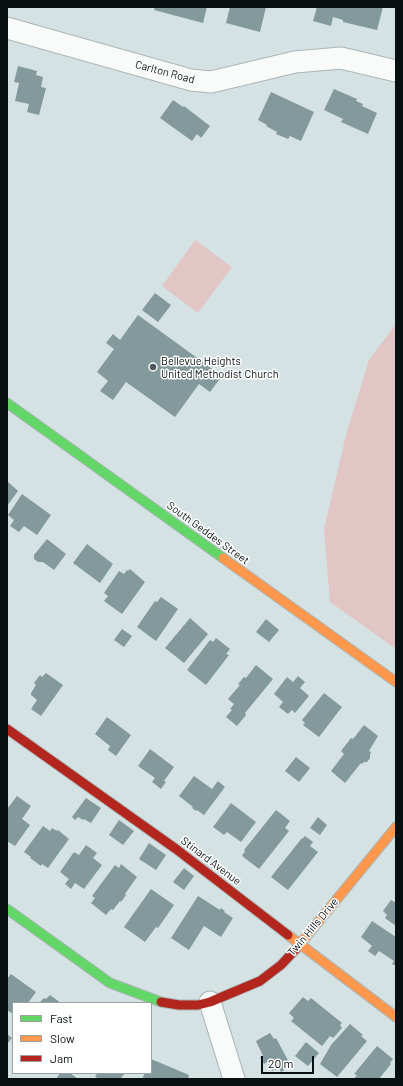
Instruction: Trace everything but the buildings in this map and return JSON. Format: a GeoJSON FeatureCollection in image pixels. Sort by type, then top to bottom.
{"type":"FeatureCollection","features":[{"type":"Feature","properties":{"kind":"street","name":"Carlton Road"},"geometry":{"type":"LineString","coordinates":[[7,28],[191,80],[211,82],[295,62],[341,58],[396,71]]}},
{"type":"Feature","properties":{"kind":"street","name":"South Geddes Street"},"geometry":{"type":"LineString","coordinates":[[7,403],[396,682]]}},
{"type":"Feature","properties":{"kind":"street","name":"Stinard Avenue"},"geometry":{"type":"LineString","coordinates":[[7,728],[176,849],[396,1017]]}},
{"type":"Feature","properties":{"kind":"street","name":"Twin Hills Drive"},"geometry":{"type":"LineString","coordinates":[[7,909],[110,983],[156,1001],[179,1005],[198,1005],[210,1002],[260,981],[281,965],[300,945],[396,827]]}},
{"type":"Feature","properties":{"kind":"street"},"geometry":{"type":"LineString","coordinates":[[210,1002],[234,1079]]}},
{"type":"Feature","properties":{"kind":"shaded area"},"geometry":{"type":"Polygon","coordinates":[[[195,240],[232,267],[198,313],[162,286],[195,240]]]}},
{"type":"Feature","properties":{"kind":"shaded area"},"geometry":{"type":"Polygon","coordinates":[[[396,324],[396,649],[330,602],[324,529],[347,431],[369,360],[396,324]]]}},
{"type":"Feature","properties":{"kind":"traffic: fast"},"geometry":{"type":"LineString","coordinates":[[7,403],[223,558]]}},
{"type":"Feature","properties":{"kind":"traffic: fast"},"geometry":{"type":"LineString","coordinates":[[7,909],[110,983],[161,1002]]}},
{"type":"Feature","properties":{"kind":"traffic: slow"},"geometry":{"type":"LineString","coordinates":[[223,558],[396,682]]}},
{"type":"Feature","properties":{"kind":"traffic: slow"},"geometry":{"type":"LineString","coordinates":[[296,949],[396,827]]}},
{"type":"Feature","properties":{"kind":"traffic: slow"},"geometry":{"type":"LineString","coordinates":[[288,935],[396,1017]]}},
{"type":"Feature","properties":{"kind":"traffic: jam"},"geometry":{"type":"LineString","coordinates":[[7,729],[176,849],[288,935]]}},
{"type":"Feature","properties":{"kind":"traffic: jam"},"geometry":{"type":"LineString","coordinates":[[161,1002],[179,1005],[198,1005],[210,1002],[260,981],[281,965],[296,949]]}},
{"type":"Feature","properties":{"kind":"place","name":"Bellevue Heights United Methodist Church"},"geometry":{"type":"Point","coordinates":[153,367]}}]}
